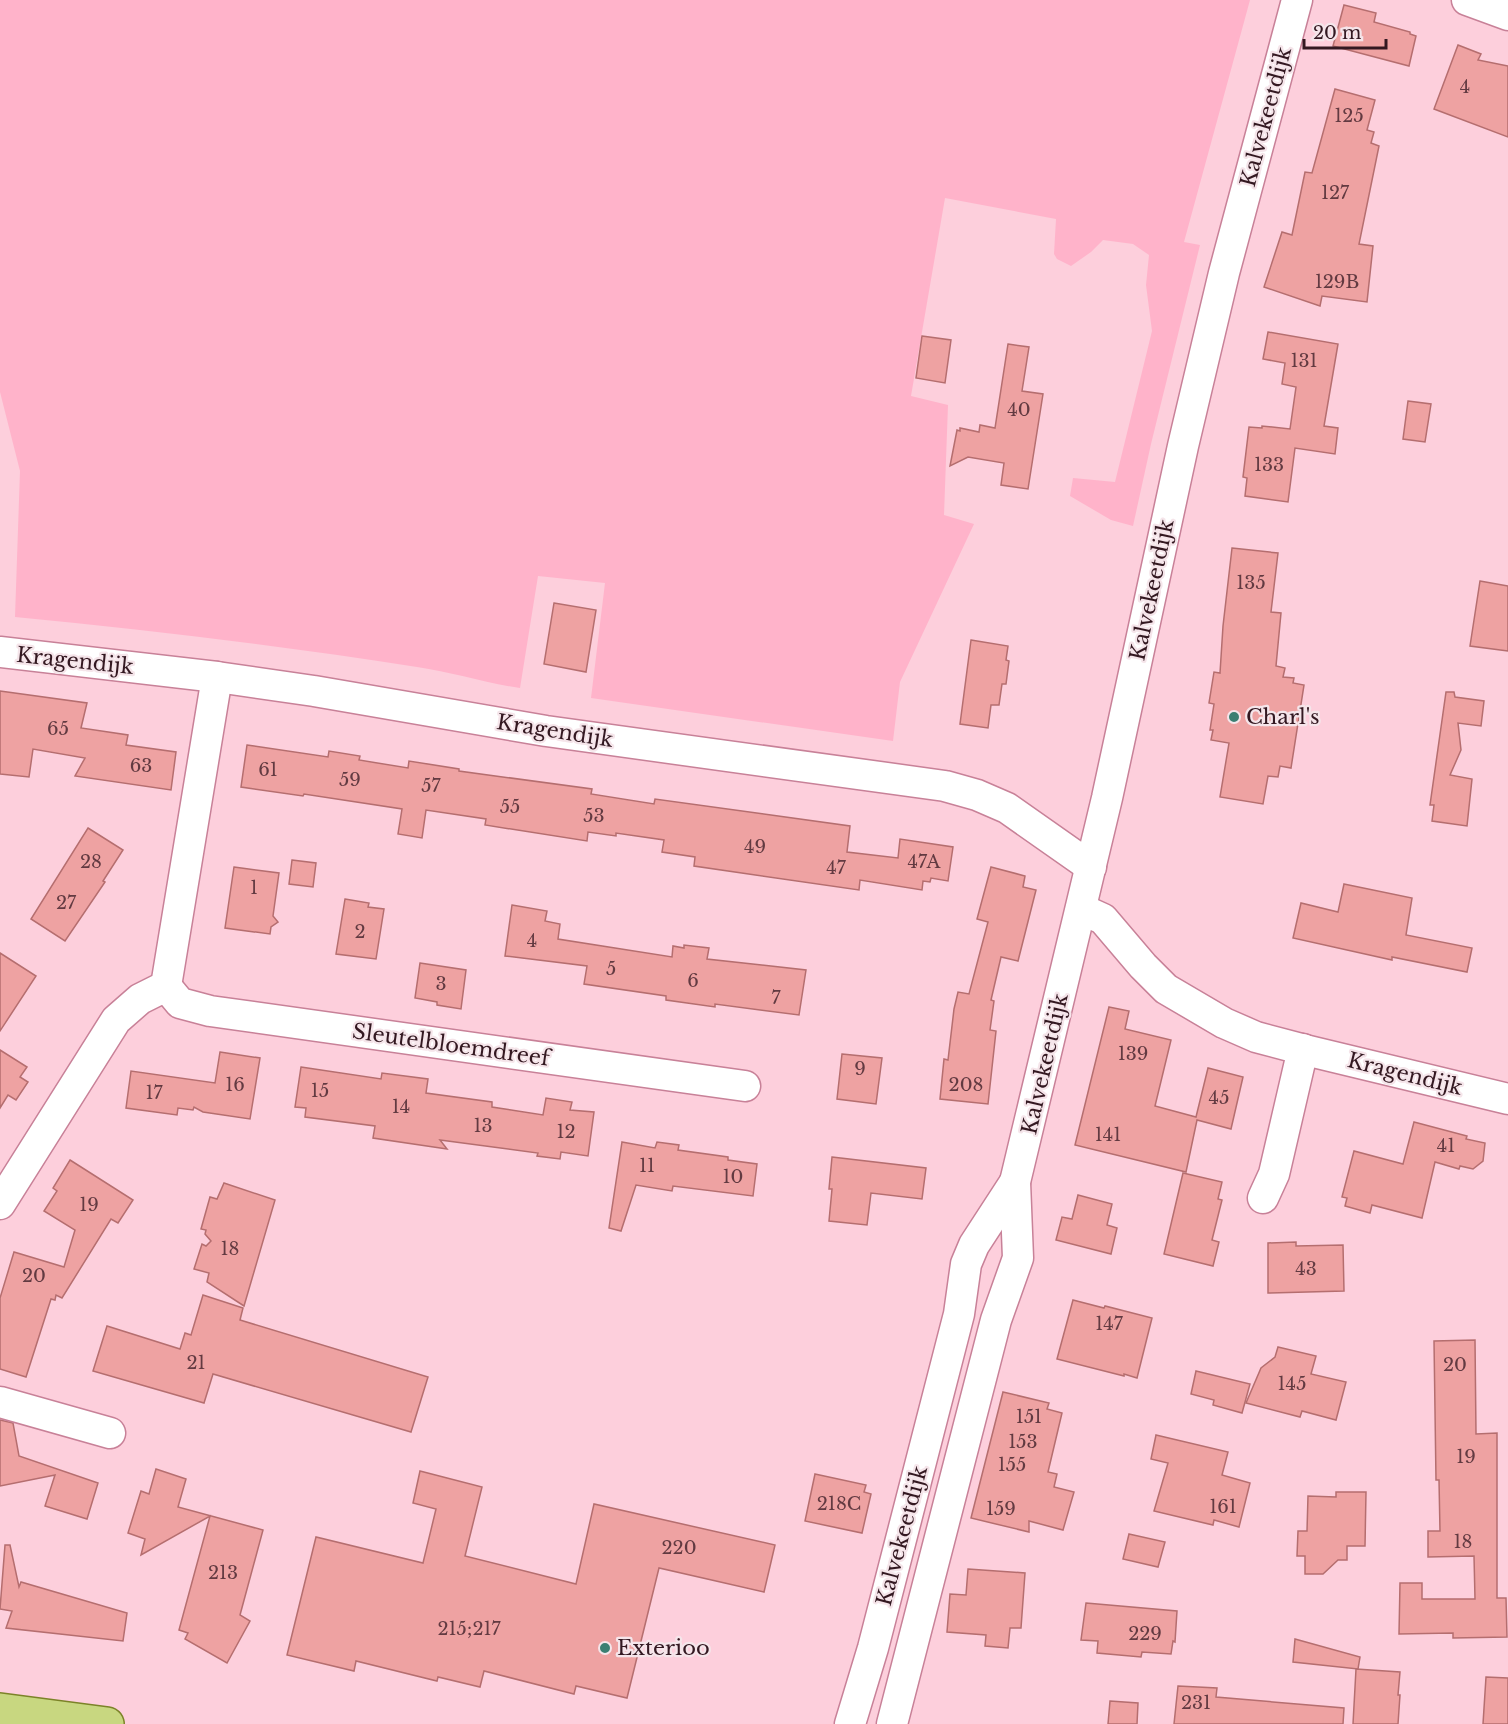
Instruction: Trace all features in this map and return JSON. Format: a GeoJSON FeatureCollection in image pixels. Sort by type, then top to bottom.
{"type":"FeatureCollection","features":[{"type":"Feature","properties":{"kind":"main road"},"geometry":{"type":"LineString","coordinates":[[0,1710],[107,1724]]}},
{"type":"Feature","properties":{"kind":"street","name":"Kalvekeetdijk"},"geometry":{"type":"LineString","coordinates":[[891,1724],[996,1320],[1018,1258],[1015,1182],[1091,867],[1185,434],[1224,273],[1298,0]]}},
{"type":"Feature","properties":{"kind":"street"},"geometry":{"type":"LineString","coordinates":[[1467,0],[1508,15]]}},
{"type":"Feature","properties":{"kind":"street","name":"Kragendijk"},"geometry":{"type":"LineString","coordinates":[[0,652],[217,677],[314,691],[546,731],[945,786],[977,795],[1007,808],[1091,867]]}},
{"type":"Feature","properties":{"kind":"street"},"geometry":{"type":"LineString","coordinates":[[0,1204],[116,1020],[140,999],[166,986],[217,677]]}},
{"type":"Feature","properties":{"kind":"street","name":"Kragendijk"},"geometry":{"type":"LineString","coordinates":[[1081,909],[1103,919],[1166,989],[1224,1023],[1256,1037],[1508,1099]]}},
{"type":"Feature","properties":{"kind":"street","name":"Sleutelbloemdreef"},"geometry":{"type":"LineString","coordinates":[[166,986],[180,1003],[210,1011],[745,1086]]}},
{"type":"Feature","properties":{"kind":"street"},"geometry":{"type":"LineString","coordinates":[[1263,1198],[1274,1174],[1303,1049]]}},
{"type":"Feature","properties":{"kind":"street","name":"Kalvekeetdijk"},"geometry":{"type":"LineString","coordinates":[[850,1724],[873,1648],[959,1314],[966,1264],[974,1245],[1015,1182]]}},
{"type":"Feature","properties":{"kind":"street"},"geometry":{"type":"LineString","coordinates":[[0,1402],[110,1433]]}},
{"type":"Feature","properties":{"kind":"shaded area"},"geometry":{"type":"Polygon","coordinates":[[[0,0],[1250,0],[1184,242],[1200,245],[1133,526],[1111,520],[1070,496],[1073,478],[1115,482],[1152,331],[1146,285],[1149,255],[1133,244],[1103,240],[1071,266],[1057,259],[1054,254],[1056,219],[945,198],[911,396],[948,405],[944,515],[974,524],[900,682],[893,741],[591,698],[605,583],[538,576],[520,688],[430,669],[317,652],[15,617],[20,471],[0,392],[0,0]]]}},
{"type":"Feature","properties":{"kind":"building"},"geometry":{"type":"Polygon","coordinates":[[[1344,5],[1376,13],[1374,22],[1410,32],[1416,36],[1409,66],[1333,46],[1344,5]]]}},
{"type":"Feature","properties":{"kind":"building"},"geometry":{"type":"Polygon","coordinates":[[[1458,45],[1481,54],[1478,60],[1508,66],[1508,137],[1434,109],[1458,45]]]}},
{"type":"Feature","properties":{"kind":"building"},"geometry":{"type":"Polygon","coordinates":[[[1335,89],[1375,100],[1367,130],[1374,132],[1371,143],[1379,146],[1359,244],[1373,246],[1367,302],[1322,296],[1320,306],[1264,287],[1282,232],[1292,235],[1305,172],[1312,173],[1335,89]]]}},
{"type":"Feature","properties":{"kind":"building"},"geometry":{"type":"Polygon","coordinates":[[[1268,332],[1338,344],[1324,426],[1338,428],[1335,454],[1295,448],[1288,502],[1245,496],[1247,478],[1243,477],[1249,427],[1290,429],[1296,387],[1282,384],[1285,363],[1263,359],[1268,332]]]}},
{"type":"Feature","properties":{"kind":"building"},"geometry":{"type":"Polygon","coordinates":[[[922,336],[951,340],[945,383],[916,378],[922,336]]]}},
{"type":"Feature","properties":{"kind":"building"},"geometry":{"type":"Polygon","coordinates":[[[1008,344],[1029,347],[1022,391],[1043,394],[1028,489],[1001,485],[1004,463],[968,457],[950,466],[957,430],[960,431],[960,428],[979,432],[980,425],[995,428],[1008,344]]]}},
{"type":"Feature","properties":{"kind":"building"},"geometry":{"type":"Polygon","coordinates":[[[1408,401],[1431,404],[1425,442],[1403,439],[1408,401]]]}},
{"type":"Feature","properties":{"kind":"building"},"geometry":{"type":"Polygon","coordinates":[[[1232,548],[1278,553],[1271,612],[1281,613],[1276,666],[1285,668],[1283,677],[1294,678],[1293,683],[1304,685],[1291,768],[1280,766],[1278,777],[1268,776],[1263,804],[1220,797],[1229,743],[1211,740],[1213,730],[1210,730],[1214,704],[1209,703],[1214,672],[1220,673],[1232,548]]]}},
{"type":"Feature","properties":{"kind":"building"},"geometry":{"type":"Polygon","coordinates":[[[1480,581],[1508,586],[1508,651],[1470,646],[1480,581]]]}},
{"type":"Feature","properties":{"kind":"building"},"geometry":{"type":"Polygon","coordinates":[[[554,603],[596,610],[586,672],[544,664],[554,603]]]}},
{"type":"Feature","properties":{"kind":"building"},"geometry":{"type":"Polygon","coordinates":[[[971,640],[1008,646],[1006,684],[1002,684],[999,705],[991,705],[988,728],[960,724],[971,640]]]}},
{"type":"Feature","properties":{"kind":"building"},"geometry":{"type":"Polygon","coordinates":[[[0,691],[87,703],[81,728],[128,735],[126,745],[176,752],[171,790],[75,776],[85,758],[33,749],[29,777],[0,774],[0,691]]]}},
{"type":"Feature","properties":{"kind":"building"},"geometry":{"type":"Polygon","coordinates":[[[1446,692],[1454,692],[1455,697],[1484,701],[1481,726],[1458,723],[1461,750],[1450,775],[1472,779],[1467,826],[1432,821],[1434,805],[1430,805],[1446,692]]]}},
{"type":"Feature","properties":{"kind":"building"},"geometry":{"type":"Polygon","coordinates":[[[247,745],[328,757],[329,751],[360,756],[359,760],[408,768],[409,761],[459,769],[459,771],[592,789],[591,794],[654,804],[655,799],[850,826],[847,852],[898,858],[900,839],[953,847],[948,881],[931,878],[930,882],[923,881],[922,890],[860,880],[859,890],[694,866],[695,857],[662,852],[664,840],[616,833],[616,836],[588,832],[587,841],[485,825],[486,819],[426,810],[422,838],[398,834],[402,809],[241,787],[247,745]]]}},
{"type":"Feature","properties":{"kind":"building"},"geometry":{"type":"Polygon","coordinates":[[[88,828],[123,850],[103,881],[105,882],[65,941],[31,919],[88,828]]]}},
{"type":"Feature","properties":{"kind":"building"},"geometry":{"type":"Polygon","coordinates":[[[292,860],[316,863],[313,887],[289,884],[292,860]]]}},
{"type":"Feature","properties":{"kind":"building"},"geometry":{"type":"Polygon","coordinates":[[[234,867],[279,873],[273,916],[278,922],[271,927],[270,934],[225,928],[234,867]]]}},
{"type":"Feature","properties":{"kind":"building"},"geometry":{"type":"Polygon","coordinates":[[[991,867],[1025,876],[1023,887],[1036,890],[1018,961],[1001,957],[991,1000],[994,1001],[990,1030],[996,1031],[988,1104],[940,1099],[944,1059],[948,1060],[958,992],[969,994],[988,922],[977,919],[991,867]]]}},
{"type":"Feature","properties":{"kind":"building"},"geometry":{"type":"Polygon","coordinates":[[[1344,884],[1412,898],[1406,935],[1472,948],[1467,972],[1392,957],[1392,960],[1293,938],[1301,903],[1338,912],[1344,884]]]}},
{"type":"Feature","properties":{"kind":"building"},"geometry":{"type":"Polygon","coordinates":[[[345,899],[369,903],[368,907],[384,909],[376,959],[336,954],[345,899]]]}},
{"type":"Feature","properties":{"kind":"building"},"geometry":{"type":"Polygon","coordinates":[[[512,905],[547,911],[545,921],[560,924],[558,939],[672,957],[673,946],[709,948],[707,959],[806,970],[799,1015],[666,1000],[666,996],[584,984],[587,966],[505,956],[512,905]]]}},
{"type":"Feature","properties":{"kind":"building"},"geometry":{"type":"Polygon","coordinates":[[[0,953],[36,976],[0,1031],[0,953]]]}},
{"type":"Feature","properties":{"kind":"building"},"geometry":{"type":"Polygon","coordinates":[[[420,963],[466,970],[461,1009],[415,998],[420,963]]]}},
{"type":"Feature","properties":{"kind":"building"},"geometry":{"type":"Polygon","coordinates":[[[1109,1007],[1129,1011],[1125,1029],[1171,1040],[1155,1106],[1196,1117],[1208,1068],[1243,1077],[1231,1129],[1197,1120],[1186,1172],[1075,1145],[1109,1007]]]}},
{"type":"Feature","properties":{"kind":"building"},"geometry":{"type":"Polygon","coordinates":[[[0,1050],[27,1067],[20,1077],[28,1082],[16,1100],[8,1095],[0,1108],[0,1050]]]}},
{"type":"Feature","properties":{"kind":"building"},"geometry":{"type":"Polygon","coordinates":[[[220,1052],[260,1058],[250,1119],[203,1112],[194,1107],[193,1110],[178,1108],[177,1115],[126,1108],[131,1071],[215,1083],[220,1052]]]}},
{"type":"Feature","properties":{"kind":"building"},"geometry":{"type":"Polygon","coordinates":[[[842,1054],[882,1058],[876,1104],[837,1099],[842,1054]]]}},
{"type":"Feature","properties":{"kind":"building"},"geometry":{"type":"Polygon","coordinates":[[[301,1067],[381,1079],[382,1073],[428,1079],[426,1093],[492,1102],[492,1107],[543,1115],[546,1098],[572,1102],[570,1110],[594,1112],[588,1156],[561,1152],[560,1159],[537,1156],[538,1153],[440,1140],[447,1149],[373,1138],[375,1126],[305,1117],[306,1108],[295,1107],[301,1067]]]}},
{"type":"Feature","properties":{"kind":"building"},"geometry":{"type":"Polygon","coordinates":[[[1414,1122],[1485,1143],[1483,1161],[1473,1169],[1460,1166],[1459,1169],[1435,1162],[1422,1218],[1372,1205],[1370,1213],[1345,1206],[1347,1198],[1342,1197],[1354,1151],[1403,1164],[1414,1122]]]}},
{"type":"Feature","properties":{"kind":"building"},"geometry":{"type":"Polygon","coordinates":[[[622,1142],[655,1148],[657,1142],[679,1145],[678,1150],[728,1157],[728,1160],[757,1164],[753,1196],[673,1186],[672,1191],[636,1185],[621,1231],[609,1228],[622,1142]]]}},
{"type":"Feature","properties":{"kind":"building"},"geometry":{"type":"Polygon","coordinates":[[[832,1157],[926,1168],[922,1199],[871,1193],[867,1225],[829,1221],[832,1157]]]}},
{"type":"Feature","properties":{"kind":"building"},"geometry":{"type":"Polygon","coordinates":[[[70,1160],[133,1200],[118,1223],[111,1219],[62,1298],[56,1295],[55,1300],[51,1299],[26,1377],[0,1369],[0,1298],[14,1252],[64,1267],[75,1230],[44,1211],[57,1191],[53,1188],[70,1160]]]}},
{"type":"Feature","properties":{"kind":"building"},"geometry":{"type":"Polygon","coordinates":[[[1183,1173],[1222,1182],[1218,1199],[1222,1200],[1212,1240],[1219,1242],[1213,1266],[1164,1254],[1183,1173]]]}},
{"type":"Feature","properties":{"kind":"building"},"geometry":{"type":"Polygon","coordinates":[[[224,1183],[275,1200],[244,1306],[207,1282],[209,1273],[194,1269],[202,1244],[206,1246],[211,1241],[205,1234],[206,1230],[201,1229],[210,1197],[217,1199],[224,1183]]]}},
{"type":"Feature","properties":{"kind":"building"},"geometry":{"type":"Polygon","coordinates":[[[1078,1195],[1112,1204],[1107,1225],[1117,1228],[1111,1254],[1056,1240],[1062,1217],[1072,1219],[1078,1195]]]}},
{"type":"Feature","properties":{"kind":"building"},"geometry":{"type":"Polygon","coordinates":[[[1296,1242],[1296,1246],[1343,1245],[1344,1291],[1268,1293],[1268,1243],[1296,1242]]]}},
{"type":"Feature","properties":{"kind":"building"},"geometry":{"type":"Polygon","coordinates":[[[203,1295],[243,1308],[240,1320],[428,1377],[411,1432],[213,1374],[204,1403],[93,1371],[107,1326],[180,1349],[185,1333],[191,1335],[203,1295]]]}},
{"type":"Feature","properties":{"kind":"building"},"geometry":{"type":"Polygon","coordinates":[[[1073,1300],[1152,1318],[1137,1378],[1057,1359],[1073,1300]]]}},
{"type":"Feature","properties":{"kind":"building"},"geometry":{"type":"Polygon","coordinates":[[[1475,1340],[1476,1434],[1497,1433],[1497,1598],[1506,1598],[1507,1637],[1453,1638],[1453,1633],[1399,1634],[1400,1583],[1422,1583],[1422,1599],[1475,1599],[1474,1556],[1428,1557],[1428,1531],[1440,1531],[1439,1480],[1436,1480],[1434,1341],[1475,1340]]]}},
{"type":"Feature","properties":{"kind":"building"},"geometry":{"type":"Polygon","coordinates":[[[1278,1347],[1316,1356],[1311,1374],[1346,1382],[1336,1420],[1302,1411],[1300,1417],[1246,1403],[1261,1368],[1275,1357],[1278,1347]]]}},
{"type":"Feature","properties":{"kind":"building"},"geometry":{"type":"Polygon","coordinates":[[[1196,1371],[1250,1384],[1242,1413],[1213,1405],[1214,1400],[1191,1394],[1196,1371]]]}},
{"type":"Feature","properties":{"kind":"building"},"geometry":{"type":"Polygon","coordinates":[[[1003,1392],[1049,1403],[1047,1409],[1062,1413],[1048,1472],[1057,1474],[1054,1487],[1074,1492],[1063,1530],[1029,1521],[1029,1532],[971,1518],[1003,1392]]]}},
{"type":"Feature","properties":{"kind":"building"},"geometry":{"type":"Polygon","coordinates":[[[0,1420],[13,1423],[19,1456],[98,1483],[87,1519],[45,1506],[55,1475],[0,1486],[0,1420]]]}},
{"type":"Feature","properties":{"kind":"building"},"geometry":{"type":"Polygon","coordinates":[[[1156,1435],[1228,1452],[1222,1475],[1250,1483],[1239,1527],[1214,1520],[1213,1525],[1154,1511],[1168,1463],[1151,1459],[1156,1435]]]}},
{"type":"Feature","properties":{"kind":"building"},"geometry":{"type":"Polygon","coordinates":[[[156,1469],[186,1479],[178,1507],[263,1530],[240,1615],[250,1621],[227,1663],[185,1639],[188,1633],[179,1630],[210,1516],[141,1555],[145,1539],[128,1533],[141,1491],[149,1494],[156,1469]]]}},
{"type":"Feature","properties":{"kind":"building"},"geometry":{"type":"Polygon","coordinates":[[[420,1471],[482,1487],[465,1556],[576,1584],[594,1504],[775,1545],[764,1592],[659,1568],[627,1698],[576,1686],[574,1694],[484,1671],[480,1687],[438,1677],[437,1681],[356,1661],[354,1671],[287,1655],[316,1537],[423,1563],[436,1509],[413,1503],[420,1471]]]}},
{"type":"Feature","properties":{"kind":"building"},"geometry":{"type":"Polygon","coordinates":[[[815,1474],[866,1485],[864,1492],[871,1494],[862,1533],[805,1521],[815,1474]]]}},
{"type":"Feature","properties":{"kind":"building"},"geometry":{"type":"Polygon","coordinates":[[[1336,1492],[1366,1492],[1365,1546],[1347,1546],[1347,1560],[1338,1560],[1323,1574],[1305,1574],[1305,1556],[1297,1556],[1298,1531],[1307,1531],[1308,1496],[1336,1497],[1336,1492]]]}},
{"type":"Feature","properties":{"kind":"building"},"geometry":{"type":"Polygon","coordinates":[[[1129,1534],[1165,1542],[1158,1567],[1123,1559],[1129,1534]]]}},
{"type":"Feature","properties":{"kind":"building"},"geometry":{"type":"Polygon","coordinates":[[[5,1545],[10,1545],[19,1587],[21,1582],[127,1613],[123,1641],[6,1628],[12,1611],[0,1609],[5,1545]]]}},
{"type":"Feature","properties":{"kind":"building"},"geometry":{"type":"Polygon","coordinates":[[[968,1569],[1025,1573],[1021,1628],[1010,1628],[1008,1648],[985,1646],[986,1635],[947,1632],[950,1594],[966,1595],[968,1569]]]}},
{"type":"Feature","properties":{"kind":"building"},"geometry":{"type":"Polygon","coordinates":[[[1086,1603],[1177,1611],[1175,1642],[1173,1641],[1171,1654],[1142,1652],[1141,1657],[1097,1653],[1098,1641],[1081,1640],[1086,1603]]]}},
{"type":"Feature","properties":{"kind":"building"},"geometry":{"type":"Polygon","coordinates":[[[1295,1639],[1360,1657],[1358,1669],[1293,1662],[1295,1639]]]}},
{"type":"Feature","properties":{"kind":"building"},"geometry":{"type":"Polygon","coordinates":[[[1356,1669],[1400,1672],[1398,1724],[1353,1724],[1356,1669]]]}},
{"type":"Feature","properties":{"kind":"building"},"geometry":{"type":"Polygon","coordinates":[[[1486,1677],[1508,1678],[1508,1724],[1483,1724],[1486,1677]]]}},
{"type":"Feature","properties":{"kind":"building"},"geometry":{"type":"Polygon","coordinates":[[[1178,1686],[1217,1688],[1216,1697],[1344,1708],[1343,1724],[1174,1724],[1178,1686]]]}},
{"type":"Feature","properties":{"kind":"building"},"geometry":{"type":"Polygon","coordinates":[[[1110,1701],[1138,1703],[1137,1724],[1108,1724],[1110,1701]]]}},
{"type":"Feature","properties":{"kind":"place","name":"Charl's"},"geometry":{"type":"Point","coordinates":[1234,717]}},
{"type":"Feature","properties":{"kind":"place","name":"Exterioo"},"geometry":{"type":"Point","coordinates":[605,1648]}}]}
